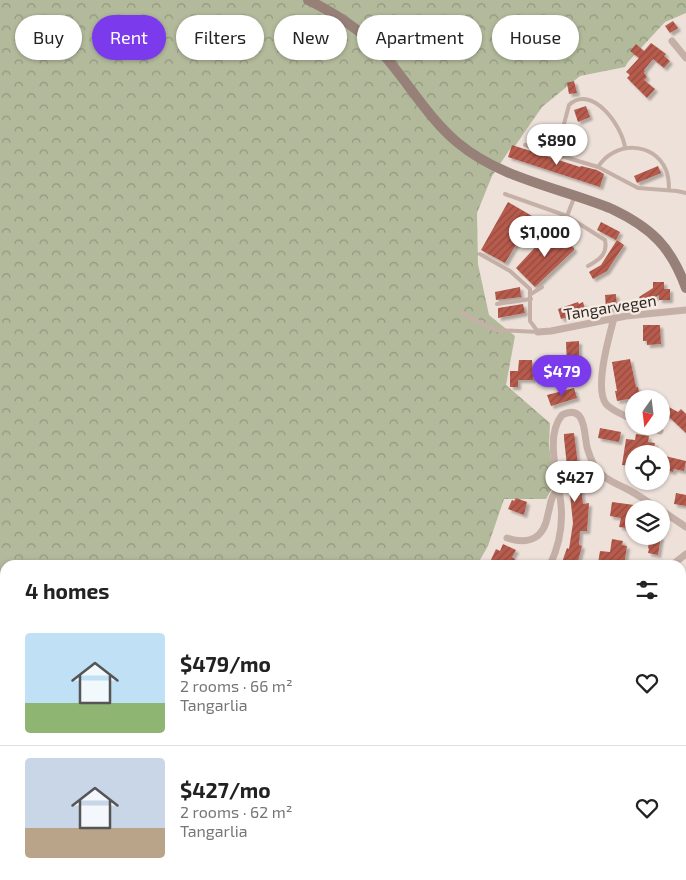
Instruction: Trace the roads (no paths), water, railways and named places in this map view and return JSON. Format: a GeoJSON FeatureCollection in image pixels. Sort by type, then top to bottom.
{"type":"FeatureCollection","features":[{"type":"Feature","properties":{"kind":"main road"},"geometry":{"type":"LineString","coordinates":[[308,0],[339,17],[368,39],[395,69],[437,122],[466,150],[499,168],[612,209],[640,224],[661,242],[684,275],[686,288]]}},
{"type":"Feature","properties":{"kind":"street"},"geometry":{"type":"LineString","coordinates":[[672,42],[686,58]]}},
{"type":"Feature","properties":{"kind":"street","name":"Tangarvegen"},"geometry":{"type":"LineString","coordinates":[[538,332],[614,318],[686,310]]}},
{"type":"Feature","properties":{"kind":"street"},"geometry":{"type":"LineString","coordinates":[[614,318],[602,369],[604,398],[610,407],[625,415]]}},
{"type":"Feature","properties":{"kind":"street"},"geometry":{"type":"LineString","coordinates":[[552,560],[560,532],[561,506],[554,455],[555,433],[562,415],[576,414],[582,419],[590,457],[598,472],[644,500]]}},
{"type":"Feature","properties":{"kind":"street"},"geometry":{"type":"LineString","coordinates":[[507,538],[522,542],[535,538],[544,527],[552,497],[559,489]]}},
{"type":"Feature","properties":{"kind":"street"},"geometry":{"type":"LineString","coordinates":[[670,517],[686,527]]}},
{"type":"Feature","properties":{"kind":"lane"},"geometry":{"type":"LineString","coordinates":[[556,154],[569,105],[579,99],[590,100],[610,117],[624,139],[625,148]]}},
{"type":"Feature","properties":{"kind":"lane"},"geometry":{"type":"LineString","coordinates":[[524,145],[598,167],[638,188],[686,193]]}},
{"type":"Feature","properties":{"kind":"lane"},"geometry":{"type":"LineString","coordinates":[[598,167],[608,154],[625,148],[643,149],[661,162],[667,174],[669,190]]}},
{"type":"Feature","properties":{"kind":"lane"},"geometry":{"type":"LineString","coordinates":[[505,194],[566,216],[605,240],[606,247],[602,257],[588,266]]}},
{"type":"Feature","properties":{"kind":"lane"},"geometry":{"type":"LineString","coordinates":[[566,216],[575,196]]}},
{"type":"Feature","properties":{"kind":"lane"},"geometry":{"type":"LineString","coordinates":[[480,254],[522,281],[530,289],[530,321],[538,332]]}},
{"type":"Feature","properties":{"kind":"lane"},"geometry":{"type":"LineString","coordinates":[[497,304],[531,297],[542,287]]}},
{"type":"Feature","properties":{"kind":"lane"},"geometry":{"type":"LineString","coordinates":[[462,313],[495,330],[538,332]]}}]}
